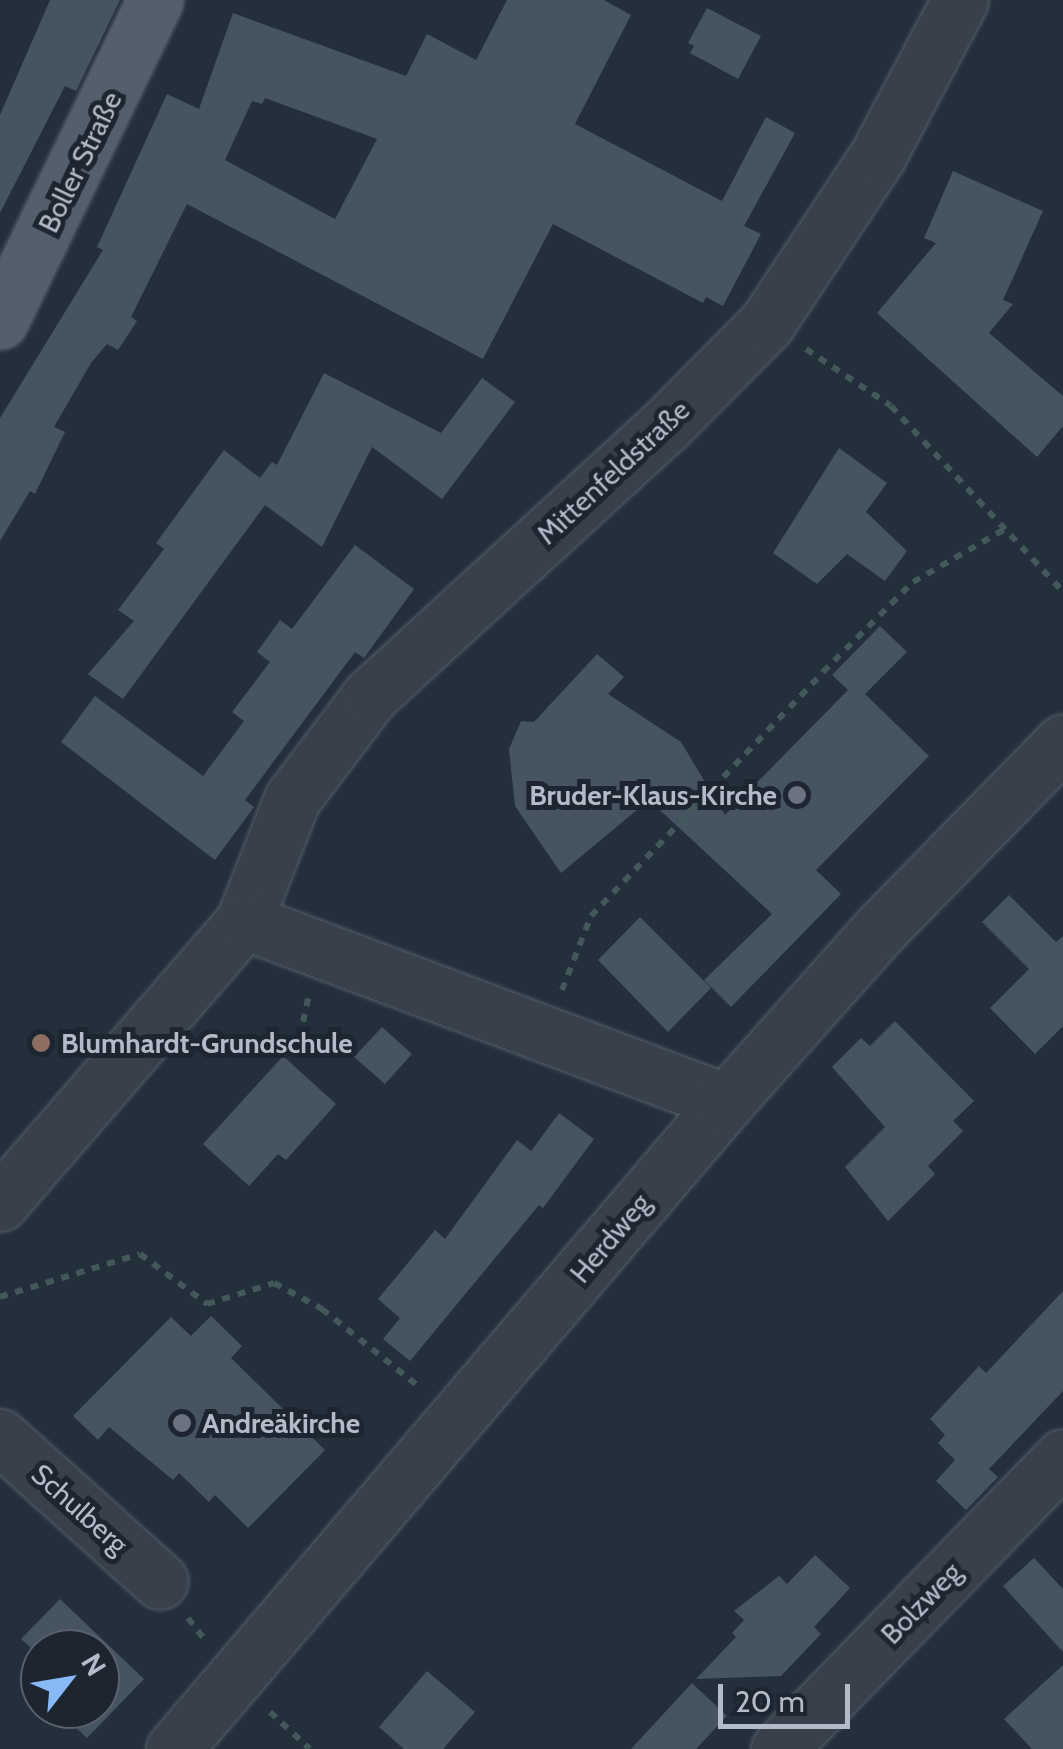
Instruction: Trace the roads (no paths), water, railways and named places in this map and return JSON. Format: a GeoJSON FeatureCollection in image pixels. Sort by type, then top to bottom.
{"type":"FeatureCollection","features":[{"type":"Feature","properties":{"kind":"main road","name":"Boller Straße"},"geometry":{"type":"LineString","coordinates":[[0,321],[155,0]]}},
{"type":"Feature","properties":{"kind":"street","name":"Mittenfeldstraße"},"geometry":{"type":"LineString","coordinates":[[0,1203],[244,921],[292,798],[370,696],[666,426],[767,323],[878,155],[960,0]]}},
{"type":"Feature","properties":{"kind":"street","name":"Herdweg"},"geometry":{"type":"LineString","coordinates":[[174,1749],[726,1102],[883,926],[1063,742]]}},
{"type":"Feature","properties":{"kind":"street"},"geometry":{"type":"LineString","coordinates":[[244,921],[726,1102]]}},
{"type":"Feature","properties":{"kind":"street","name":"Schulberg"},"geometry":{"type":"LineString","coordinates":[[0,1437],[160,1581]]}},
{"type":"Feature","properties":{"kind":"street","name":"Bolzweg"},"geometry":{"type":"LineString","coordinates":[[778,1749],[1063,1457]]}},
{"type":"Feature","properties":{"kind":"place","name":"Bruder-Klaus-Kirche"},"geometry":{"type":"Point","coordinates":[797,795]}},
{"type":"Feature","properties":{"kind":"place","name":"Blumhardt-Grundschule"},"geometry":{"type":"Point","coordinates":[41,1043]}},
{"type":"Feature","properties":{"kind":"place","name":"Andreäkirche"},"geometry":{"type":"Point","coordinates":[182,1423]}}]}
